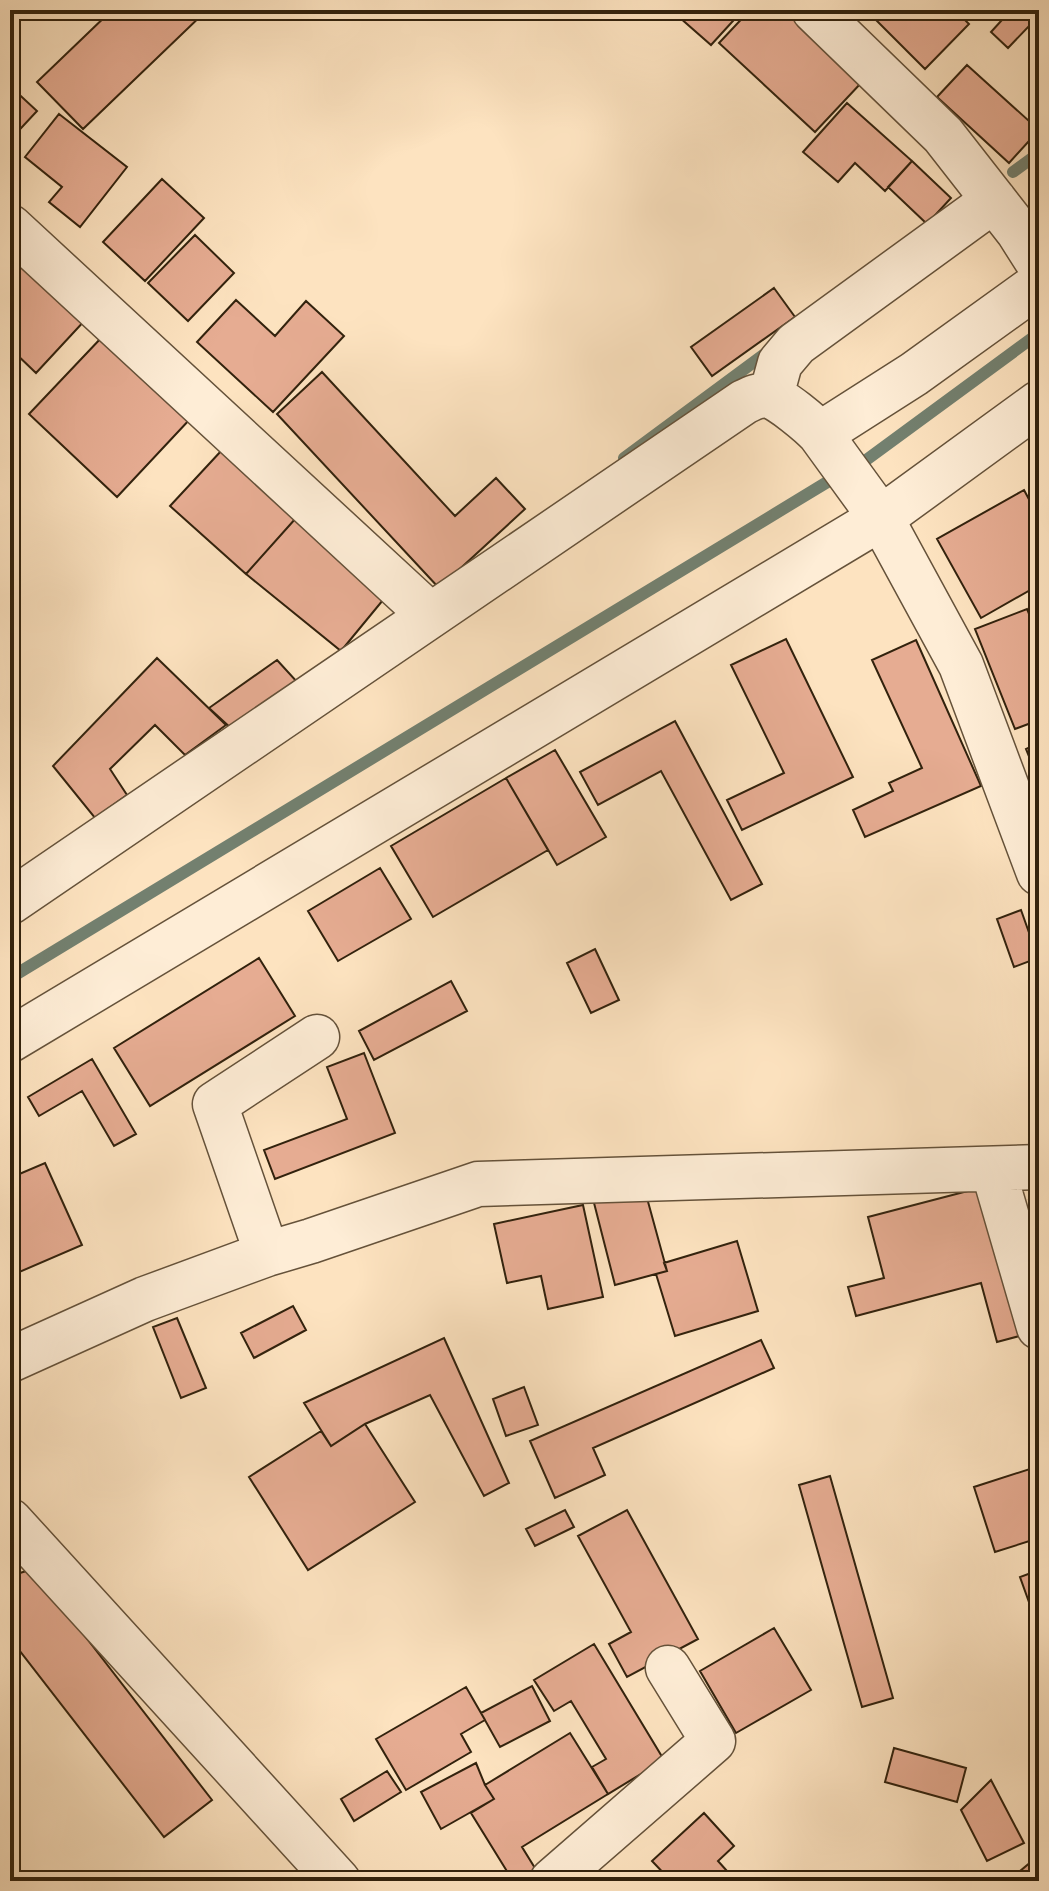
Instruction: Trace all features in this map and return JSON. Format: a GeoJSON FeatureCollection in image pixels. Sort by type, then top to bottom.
{"type":"FeatureCollection","features":[{"type":"Feature","properties":{"kind":"street"},"geometry":{"type":"LineString","coordinates":[[814,10],[943,135],[1018,231],[1039,264]]}},
{"type":"Feature","properties":{"kind":"street"},"geometry":{"type":"LineString","coordinates":[[771,396],[780,363],[796,344],[994,200]]}},
{"type":"Feature","properties":{"kind":"street"},"geometry":{"type":"LineString","coordinates":[[10,227],[430,615]]}},
{"type":"Feature","properties":{"kind":"street"},"geometry":{"type":"LineString","coordinates":[[820,434],[914,374],[1039,284]]}},
{"type":"Feature","properties":{"kind":"street"},"geometry":{"type":"LineString","coordinates":[[10,902],[757,396],[771,396],[809,421],[881,518],[961,665],[1039,873]]}},
{"type":"Feature","properties":{"kind":"street"},"geometry":{"type":"LineString","coordinates":[[10,1040],[881,518],[1039,403]]}},
{"type":"Feature","properties":{"kind":"street"},"geometry":{"type":"LineString","coordinates":[[267,1254],[215,1104],[317,1037]]}},
{"type":"Feature","properties":{"kind":"street"},"geometry":{"type":"LineString","coordinates":[[10,1360],[145,1299],[267,1254],[478,1184],[1039,1167]]}},
{"type":"Feature","properties":{"kind":"street"},"geometry":{"type":"LineString","coordinates":[[993,1169],[1039,1327]]}},
{"type":"Feature","properties":{"kind":"street"},"geometry":{"type":"LineString","coordinates":[[10,1521],[338,1881]]}},
{"type":"Feature","properties":{"kind":"street"},"geometry":{"type":"LineString","coordinates":[[552,1881],[713,1741],[668,1668]]}},
{"type":"Feature","properties":{"kind":"building"},"geometry":{"type":"Polygon","coordinates":[[[10,10],[29,10],[10,28],[10,10]]]}},
{"type":"Feature","properties":{"kind":"building"},"geometry":{"type":"Polygon","coordinates":[[[128,10],[207,10],[83,129],[37,82],[111,11],[119,19],[128,10]]]}},
{"type":"Feature","properties":{"kind":"building"},"geometry":{"type":"Polygon","coordinates":[[[671,10],[743,10],[711,45],[671,10]]]}},
{"type":"Feature","properties":{"kind":"building"},"geometry":{"type":"Polygon","coordinates":[[[750,10],[785,10],[862,82],[815,132],[719,43],[750,10]]]}},
{"type":"Feature","properties":{"kind":"building"},"geometry":{"type":"Polygon","coordinates":[[[874,10],[955,10],[969,24],[925,69],[870,14],[874,10]]]}},
{"type":"Feature","properties":{"kind":"building"},"geometry":{"type":"Polygon","coordinates":[[[1011,10],[1039,10],[1039,34],[1029,26],[1008,48],[991,32],[1011,10]]]}},
{"type":"Feature","properties":{"kind":"building"},"geometry":{"type":"Polygon","coordinates":[[[967,65],[1039,130],[1009,163],[937,97],[967,65]]]}},
{"type":"Feature","properties":{"kind":"building"},"geometry":{"type":"Polygon","coordinates":[[[10,86],[37,111],[10,140],[10,86]]]}},
{"type":"Feature","properties":{"kind":"building"},"geometry":{"type":"Polygon","coordinates":[[[847,103],[912,161],[885,191],[855,163],[838,182],[803,152],[847,103]]]}},
{"type":"Feature","properties":{"kind":"building"},"geometry":{"type":"Polygon","coordinates":[[[59,114],[127,167],[80,227],[49,202],[62,187],[25,157],[59,114]]]}},
{"type":"Feature","properties":{"kind":"building"},"geometry":{"type":"Polygon","coordinates":[[[912,161],[951,198],[927,224],[888,187],[912,161]]]}},
{"type":"Feature","properties":{"kind":"building"},"geometry":{"type":"Polygon","coordinates":[[[162,179],[204,218],[145,281],[103,242],[162,179]]]}},
{"type":"Feature","properties":{"kind":"building"},"geometry":{"type":"Polygon","coordinates":[[[195,235],[234,273],[188,321],[148,283],[195,235]]]}},
{"type":"Feature","properties":{"kind":"building"},"geometry":{"type":"Polygon","coordinates":[[[10,247],[87,318],[36,373],[10,348],[10,247]]]}},
{"type":"Feature","properties":{"kind":"building"},"geometry":{"type":"Polygon","coordinates":[[[774,288],[795,317],[712,376],[691,347],[774,288]]]}},
{"type":"Feature","properties":{"kind":"building"},"geometry":{"type":"Polygon","coordinates":[[[236,300],[275,336],[306,301],[344,336],[273,412],[197,342],[236,300]]]}},
{"type":"Feature","properties":{"kind":"building"},"geometry":{"type":"Polygon","coordinates":[[[103,336],[191,418],[117,497],[29,414],[103,336]]]}},
{"type":"Feature","properties":{"kind":"building"},"geometry":{"type":"Polygon","coordinates":[[[322,372],[455,516],[496,478],[525,509],[439,588],[277,414],[322,372]]]}},
{"type":"Feature","properties":{"kind":"building"},"geometry":{"type":"Polygon","coordinates":[[[222,450],[296,518],[246,574],[170,506],[222,450]]]}},
{"type":"Feature","properties":{"kind":"building"},"geometry":{"type":"Polygon","coordinates":[[[1024,490],[1039,518],[1039,552],[1031,556],[1039,569],[1039,585],[981,618],[937,539],[1024,490]]]}},
{"type":"Feature","properties":{"kind":"building"},"geometry":{"type":"Polygon","coordinates":[[[296,518],[383,600],[341,651],[246,574],[296,518]]]}},
{"type":"Feature","properties":{"kind":"building"},"geometry":{"type":"Polygon","coordinates":[[[1027,609],[1039,639],[1039,720],[1015,729],[975,629],[1027,609]]]}},
{"type":"Feature","properties":{"kind":"building"},"geometry":{"type":"Polygon","coordinates":[[[786,639],[853,777],[742,830],[727,800],[784,773],[731,665],[786,639]]]}},
{"type":"Feature","properties":{"kind":"building"},"geometry":{"type":"Polygon","coordinates":[[[916,640],[981,786],[865,837],[853,810],[893,791],[889,783],[922,768],[872,660],[916,640]]]}},
{"type":"Feature","properties":{"kind":"building"},"geometry":{"type":"Polygon","coordinates":[[[157,658],[226,725],[185,755],[155,725],[110,769],[127,795],[95,818],[53,766],[157,658]]]}},
{"type":"Feature","properties":{"kind":"building"},"geometry":{"type":"Polygon","coordinates":[[[277,660],[299,684],[233,730],[209,708],[277,660]]]}},
{"type":"Feature","properties":{"kind":"building"},"geometry":{"type":"Polygon","coordinates":[[[675,721],[762,884],[731,900],[661,771],[598,805],[580,772],[675,721]]]}},
{"type":"Feature","properties":{"kind":"building"},"geometry":{"type":"Polygon","coordinates":[[[1039,743],[1039,781],[1026,749],[1039,743]]]}},
{"type":"Feature","properties":{"kind":"building"},"geometry":{"type":"Polygon","coordinates":[[[555,750],[606,837],[557,865],[506,778],[555,750]]]}},
{"type":"Feature","properties":{"kind":"building"},"geometry":{"type":"Polygon","coordinates":[[[506,778],[548,850],[433,917],[391,846],[506,778]]]}},
{"type":"Feature","properties":{"kind":"building"},"geometry":{"type":"Polygon","coordinates":[[[380,868],[411,919],[338,961],[308,911],[380,868]]]}},
{"type":"Feature","properties":{"kind":"building"},"geometry":{"type":"Polygon","coordinates":[[[1021,910],[1038,958],[1014,967],[997,919],[1021,910]]]}},
{"type":"Feature","properties":{"kind":"building"},"geometry":{"type":"Polygon","coordinates":[[[595,949],[619,1000],[591,1013],[567,963],[595,949]]]}},
{"type":"Feature","properties":{"kind":"building"},"geometry":{"type":"Polygon","coordinates":[[[259,958],[295,1016],[150,1106],[114,1048],[259,958]]]}},
{"type":"Feature","properties":{"kind":"building"},"geometry":{"type":"Polygon","coordinates":[[[451,981],[467,1011],[374,1060],[359,1031],[451,981]]]}},
{"type":"Feature","properties":{"kind":"building"},"geometry":{"type":"Polygon","coordinates":[[[364,1053],[395,1133],[275,1179],[264,1150],[347,1119],[327,1067],[364,1053]]]}},
{"type":"Feature","properties":{"kind":"building"},"geometry":{"type":"Polygon","coordinates":[[[92,1059],[136,1134],[114,1146],[82,1091],[39,1116],[28,1097],[92,1059]]]}},
{"type":"Feature","properties":{"kind":"building"},"geometry":{"type":"Polygon","coordinates":[[[45,1163],[82,1245],[10,1276],[10,1178],[45,1163]]]}},
{"type":"Feature","properties":{"kind":"building"},"geometry":{"type":"Polygon","coordinates":[[[987,1186],[1027,1334],[997,1342],[981,1283],[856,1316],[848,1287],[884,1278],[868,1217],[987,1186]]]}},
{"type":"Feature","properties":{"kind":"building"},"geometry":{"type":"Polygon","coordinates":[[[647,1198],[667,1271],[615,1285],[593,1199],[647,1198]]]}},
{"type":"Feature","properties":{"kind":"building"},"geometry":{"type":"Polygon","coordinates":[[[1039,1198],[1039,1242],[1037,1242],[1029,1200],[1039,1198]]]}},
{"type":"Feature","properties":{"kind":"building"},"geometry":{"type":"Polygon","coordinates":[[[583,1205],[603,1297],[548,1309],[541,1276],[507,1283],[494,1224],[583,1205]]]}},
{"type":"Feature","properties":{"kind":"building"},"geometry":{"type":"Polygon","coordinates":[[[737,1241],[758,1311],[675,1336],[656,1274],[667,1271],[664,1263],[737,1241]]]}},
{"type":"Feature","properties":{"kind":"building"},"geometry":{"type":"Polygon","coordinates":[[[293,1306],[306,1330],[254,1358],[241,1333],[293,1306]]]}},
{"type":"Feature","properties":{"kind":"building"},"geometry":{"type":"Polygon","coordinates":[[[177,1318],[206,1388],[181,1398],[153,1327],[177,1318]]]}},
{"type":"Feature","properties":{"kind":"building"},"geometry":{"type":"Polygon","coordinates":[[[444,1338],[509,1483],[484,1496],[430,1395],[365,1424],[331,1446],[304,1403],[444,1338]]]}},
{"type":"Feature","properties":{"kind":"building"},"geometry":{"type":"Polygon","coordinates":[[[761,1340],[774,1368],[593,1448],[605,1475],[555,1498],[530,1441],[761,1340]]]}},
{"type":"Feature","properties":{"kind":"building"},"geometry":{"type":"Polygon","coordinates":[[[524,1387],[538,1425],[506,1436],[493,1399],[524,1387]]]}},
{"type":"Feature","properties":{"kind":"building"},"geometry":{"type":"Polygon","coordinates":[[[365,1424],[415,1502],[308,1570],[249,1477],[321,1431],[331,1446],[365,1424]]]}},
{"type":"Feature","properties":{"kind":"building"},"geometry":{"type":"Polygon","coordinates":[[[1039,1466],[1039,1538],[995,1552],[974,1487],[1039,1466]]]}},
{"type":"Feature","properties":{"kind":"building"},"geometry":{"type":"Polygon","coordinates":[[[830,1476],[893,1698],[862,1707],[799,1485],[830,1476]]]}},
{"type":"Feature","properties":{"kind":"building"},"geometry":{"type":"Polygon","coordinates":[[[565,1510],[574,1527],[535,1546],[526,1529],[565,1510]]]}},
{"type":"Feature","properties":{"kind":"building"},"geometry":{"type":"Polygon","coordinates":[[[627,1510],[698,1639],[627,1677],[609,1644],[631,1632],[578,1536],[627,1510]]]}},
{"type":"Feature","properties":{"kind":"building"},"geometry":{"type":"Polygon","coordinates":[[[33,1569],[212,1800],[164,1837],[19,1650],[10,1657],[10,1576],[33,1569]]]}},
{"type":"Feature","properties":{"kind":"building"},"geometry":{"type":"Polygon","coordinates":[[[1039,1570],[1039,1601],[1030,1605],[1020,1577],[1039,1570]]]}},
{"type":"Feature","properties":{"kind":"building"},"geometry":{"type":"Polygon","coordinates":[[[774,1628],[811,1690],[736,1733],[700,1671],[774,1628]]]}},
{"type":"Feature","properties":{"kind":"building"},"geometry":{"type":"Polygon","coordinates":[[[594,1644],[664,1760],[608,1794],[592,1767],[606,1759],[571,1701],[554,1711],[534,1680],[594,1644]]]}},
{"type":"Feature","properties":{"kind":"building"},"geometry":{"type":"Polygon","coordinates":[[[532,1686],[550,1721],[500,1747],[481,1713],[532,1686]]]}},
{"type":"Feature","properties":{"kind":"building"},"geometry":{"type":"Polygon","coordinates":[[[466,1687],[485,1720],[461,1734],[471,1752],[406,1790],[376,1739],[466,1687]]]}},
{"type":"Feature","properties":{"kind":"building"},"geometry":{"type":"Polygon","coordinates":[[[570,1733],[608,1794],[522,1847],[538,1873],[526,1881],[513,1881],[471,1813],[494,1799],[485,1785],[570,1733]]]}},
{"type":"Feature","properties":{"kind":"building"},"geometry":{"type":"Polygon","coordinates":[[[894,1748],[966,1768],[957,1802],[885,1782],[894,1748]]]}},
{"type":"Feature","properties":{"kind":"building"},"geometry":{"type":"Polygon","coordinates":[[[476,1763],[494,1799],[441,1829],[421,1792],[476,1763]]]}},
{"type":"Feature","properties":{"kind":"building"},"geometry":{"type":"Polygon","coordinates":[[[387,1771],[401,1792],[354,1821],[341,1799],[387,1771]]]}},
{"type":"Feature","properties":{"kind":"building"},"geometry":{"type":"Polygon","coordinates":[[[991,1780],[1024,1843],[987,1861],[961,1810],[991,1780]]]}},
{"type":"Feature","properties":{"kind":"building"},"geometry":{"type":"Polygon","coordinates":[[[704,1813],[734,1846],[718,1861],[736,1881],[671,1881],[652,1861],[704,1813]]]}},
{"type":"Feature","properties":{"kind":"building"},"geometry":{"type":"Polygon","coordinates":[[[1038,1856],[1039,1881],[1008,1881],[1038,1856]]]}},
{"type":"Feature","properties":{"kind":"waterway"},"geometry":{"type":"LineString","coordinates":[[1013,172],[1039,153]]}},
{"type":"Feature","properties":{"kind":"waterway"},"geometry":{"type":"LineString","coordinates":[[858,466],[1039,333]]}},
{"type":"Feature","properties":{"kind":"waterway"},"geometry":{"type":"LineString","coordinates":[[624,458],[770,350]]}},
{"type":"Feature","properties":{"kind":"waterway"},"geometry":{"type":"LineString","coordinates":[[10,978],[829,481]]}}]}
